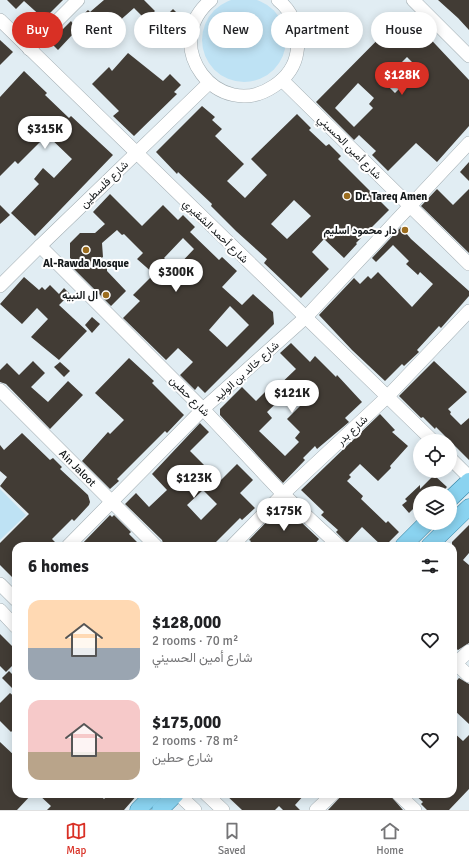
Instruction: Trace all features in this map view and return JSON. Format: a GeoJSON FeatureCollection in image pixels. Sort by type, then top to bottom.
{"type":"FeatureCollection","features":[{"type":"Feature","properties":{"kind":"main road"},"geometry":{"type":"LineString","coordinates":[[457,493],[469,481]]}},
{"type":"Feature","properties":{"kind":"main road"},"geometry":{"type":"LineString","coordinates":[[433,542],[469,507]]}},
{"type":"Feature","properties":{"kind":"main road"},"geometry":{"type":"LineString","coordinates":[[407,542],[419,530]]}},
{"type":"Feature","properties":{"kind":"main road"},"geometry":{"type":"LineString","coordinates":[[138,810],[150,798]]}},
{"type":"Feature","properties":{"kind":"main road"},"geometry":{"type":"LineString","coordinates":[[160,810],[173,798]]}},
{"type":"Feature","properties":{"kind":"street"},"geometry":{"type":"LineString","coordinates":[[29,49],[78,0]]}},
{"type":"Feature","properties":{"kind":"street"},"geometry":{"type":"LineString","coordinates":[[413,0],[469,56]]}},
{"type":"Feature","properties":{"kind":"street"},"geometry":{"type":"LineString","coordinates":[[208,1],[193,24],[190,42],[191,51],[197,67],[209,83],[225,92],[244,96],[264,92],[282,80],[295,59],[298,42],[295,24],[283,2]]}},
{"type":"Feature","properties":{"kind":"street","name":"شارع أحمد الشقيري"},"geometry":{"type":"LineString","coordinates":[[0,20],[426,434]]}},
{"type":"Feature","properties":{"kind":"street","name":"شارع أمين الحسيني"},"geometry":{"type":"LineString","coordinates":[[282,80],[469,264]]}},
{"type":"Feature","properties":{"kind":"street","name":"شارع فلسطين"},"geometry":{"type":"LineString","coordinates":[[0,286],[209,83]]}},
{"type":"Feature","properties":{"kind":"street","name":"شارع خالد بن الوليد"},"geometry":{"type":"LineString","coordinates":[[72,542],[203,409],[306,317],[469,143]]}},
{"type":"Feature","properties":{"kind":"street","name":"شارع حطين"},"geometry":{"type":"LineString","coordinates":[[40,246],[203,409],[283,494],[335,542]]}},
{"type":"Feature","properties":{"kind":"street","name":"شارع بدر"},"geometry":{"type":"LineString","coordinates":[[236,542],[283,494],[388,396],[469,311]]}},
{"type":"Feature","properties":{"kind":"street","name":"Ain Jaloot"},"geometry":{"type":"LineString","coordinates":[[0,390],[152,542]]}},
{"type":"Feature","properties":{"kind":"street"},"geometry":{"type":"LineString","coordinates":[[457,465],[469,477]]}},
{"type":"Feature","properties":{"kind":"street"},"geometry":{"type":"LineString","coordinates":[[0,584],[12,595]]}},
{"type":"Feature","properties":{"kind":"street"},"geometry":{"type":"LineString","coordinates":[[0,610],[12,623]]}},
{"type":"Feature","properties":{"kind":"street"},"geometry":{"type":"LineString","coordinates":[[457,661],[469,651]]}},
{"type":"Feature","properties":{"kind":"street"},"geometry":{"type":"LineString","coordinates":[[457,666],[469,676]]}},
{"type":"Feature","properties":{"kind":"street"},"geometry":{"type":"LineString","coordinates":[[182,798],[195,810]]}},
{"type":"Feature","properties":{"kind":"street"},"geometry":{"type":"LineString","coordinates":[[210,798],[223,810]]}},
{"type":"Feature","properties":{"kind":"street"},"geometry":{"type":"LineString","coordinates":[[316,810],[329,798]]}},
{"type":"Feature","properties":{"kind":"street"},"geometry":{"type":"LineString","coordinates":[[402,798],[415,810]]}},
{"type":"Feature","properties":{"kind":"shaded area"},"geometry":{"type":"Polygon","coordinates":[[[233,-1],[255,-1],[268,5],[276,12],[271,12],[271,48],[286,48],[279,64],[274,70],[268,75],[252,82],[236,82],[220,75],[214,70],[209,64],[202,48],[202,32],[208,18],[208,48],[263,48],[263,12],[212,12],[214,10],[220,5],[233,-1]]]}},
{"type":"Feature","properties":{"kind":"shaded area"},"geometry":{"type":"Polygon","coordinates":[[[0,489],[26,515],[0,540],[0,489]]]}},
{"type":"Feature","properties":{"kind":"building"},"geometry":{"type":"Polygon","coordinates":[[[7,0],[63,0],[51,12],[36,12],[24,1],[16,9],[7,0]]]}},
{"type":"Feature","properties":{"kind":"building"},"geometry":{"type":"Polygon","coordinates":[[[104,0],[144,0],[155,11],[138,12],[134,8],[126,15],[126,12],[90,12],[104,0]]]}},
{"type":"Feature","properties":{"kind":"building"},"geometry":{"type":"Polygon","coordinates":[[[438,0],[469,0],[469,30],[458,18],[438,0]]]}},
{"type":"Feature","properties":{"kind":"building"},"geometry":{"type":"Polygon","coordinates":[[[71,21],[71,36],[63,45],[63,29],[71,21]]]}},
{"type":"Feature","properties":{"kind":"building"},"geometry":{"type":"Polygon","coordinates":[[[0,40],[13,52],[0,65],[0,40]]]}},
{"type":"Feature","properties":{"kind":"building"},"geometry":{"type":"Polygon","coordinates":[[[371,46],[371,48],[437,48],[437,46],[469,80],[469,126],[437,162],[416,143],[388,171],[372,155],[376,151],[359,135],[354,140],[316,102],[371,46]],[[407,57],[383,81],[395,93],[419,69],[407,57]],[[358,83],[335,108],[354,127],[373,108],[369,104],[374,98],[358,83]]]}},
{"type":"Feature","properties":{"kind":"building"},"geometry":{"type":"Polygon","coordinates":[[[128,53],[163,81],[170,74],[181,85],[174,92],[177,94],[134,136],[113,116],[119,111],[92,84],[109,67],[112,71],[128,53]]]}},
{"type":"Feature","properties":{"kind":"building"},"geometry":{"type":"Polygon","coordinates":[[[24,71],[47,93],[45,95],[69,118],[71,116],[113,155],[35,236],[11,213],[39,184],[34,179],[43,168],[54,178],[72,159],[47,135],[18,164],[15,161],[0,176],[0,97],[24,71]]]}},
{"type":"Feature","properties":{"kind":"building"},"geometry":{"type":"Polygon","coordinates":[[[202,106],[215,117],[212,120],[222,129],[215,136],[244,164],[227,181],[245,198],[267,175],[251,159],[297,114],[311,128],[309,130],[326,146],[329,144],[341,156],[338,159],[389,210],[356,243],[357,244],[344,258],[324,239],[312,252],[329,269],[301,298],[264,263],[267,259],[211,206],[212,204],[178,172],[177,174],[156,152],[202,106]],[[294,200],[271,224],[287,239],[311,216],[294,200]]]}},
{"type":"Feature","properties":{"kind":"building"},"geometry":{"type":"Polygon","coordinates":[[[469,162],[469,181],[460,172],[469,162]]]}},
{"type":"Feature","properties":{"kind":"building"},"geometry":{"type":"Polygon","coordinates":[[[437,189],[453,205],[469,189],[469,253],[421,206],[437,189]]]}},
{"type":"Feature","properties":{"kind":"building"},"geometry":{"type":"Polygon","coordinates":[[[110,194],[142,226],[163,205],[178,220],[183,215],[195,227],[190,232],[219,260],[222,257],[237,271],[222,287],[242,305],[253,294],[273,312],[274,324],[205,393],[198,386],[195,390],[180,375],[193,362],[178,348],[166,360],[123,318],[140,301],[133,295],[154,274],[137,259],[143,253],[124,234],[122,235],[117,230],[102,243],[103,257],[100,259],[107,268],[107,271],[126,291],[111,306],[73,268],[78,264],[70,258],[70,243],[80,233],[95,233],[105,224],[93,212],[110,194]],[[183,238],[164,258],[175,269],[194,249],[183,238]],[[230,306],[209,330],[227,347],[249,325],[230,306]]]}},
{"type":"Feature","properties":{"kind":"building"},"geometry":{"type":"Polygon","coordinates":[[[0,205],[10,215],[0,224],[0,205]]]}},
{"type":"Feature","properties":{"kind":"building"},"geometry":{"type":"Polygon","coordinates":[[[401,227],[411,239],[469,291],[469,296],[441,328],[439,326],[417,350],[419,352],[404,366],[402,364],[385,381],[352,350],[319,315],[354,278],[360,284],[368,276],[371,279],[378,272],[412,307],[433,284],[420,272],[418,275],[406,264],[409,261],[393,245],[376,262],[372,258],[401,227]]]}},
{"type":"Feature","properties":{"kind":"building"},"geometry":{"type":"Polygon","coordinates":[[[24,277],[39,290],[42,287],[45,290],[50,285],[59,294],[64,288],[70,294],[59,305],[87,331],[59,360],[31,337],[48,319],[37,308],[22,324],[0,304],[24,277]]]}},
{"type":"Feature","properties":{"kind":"building"},"geometry":{"type":"Polygon","coordinates":[[[92,317],[100,324],[92,333],[85,325],[92,317]]]}},
{"type":"Feature","properties":{"kind":"building"},"geometry":{"type":"Polygon","coordinates":[[[291,343],[310,362],[315,356],[336,377],[337,375],[362,402],[345,418],[349,422],[317,449],[315,446],[303,458],[305,460],[283,483],[220,415],[220,409],[242,387],[256,401],[271,386],[274,390],[296,369],[280,353],[291,343]],[[290,390],[267,412],[272,418],[259,431],[285,456],[299,442],[295,438],[300,432],[287,419],[303,403],[290,390]]]}},
{"type":"Feature","properties":{"kind":"building"},"geometry":{"type":"Polygon","coordinates":[[[129,358],[154,381],[152,383],[184,415],[167,433],[165,431],[117,479],[119,481],[110,489],[82,461],[108,432],[110,434],[124,420],[95,393],[129,358]]]}},
{"type":"Feature","properties":{"kind":"building"},"geometry":{"type":"Polygon","coordinates":[[[33,361],[45,373],[31,387],[48,402],[68,381],[83,395],[50,429],[6,384],[0,382],[0,370],[7,363],[19,375],[33,361]]]}},
{"type":"Feature","properties":{"kind":"building"},"geometry":{"type":"Polygon","coordinates":[[[434,361],[467,392],[448,409],[451,412],[450,414],[461,425],[469,418],[469,460],[457,448],[457,434],[443,434],[436,427],[435,429],[423,417],[421,418],[399,396],[434,361]]]}},
{"type":"Feature","properties":{"kind":"building"},"geometry":{"type":"Polygon","coordinates":[[[60,362],[70,371],[64,377],[54,367],[60,362]]]}},
{"type":"Feature","properties":{"kind":"building"},"geometry":{"type":"Polygon","coordinates":[[[380,414],[395,430],[392,432],[408,446],[390,466],[391,468],[378,481],[360,464],[349,475],[351,477],[347,481],[363,496],[361,499],[386,523],[388,521],[399,532],[389,542],[378,542],[362,527],[348,542],[346,542],[336,532],[338,530],[321,515],[324,512],[301,490],[380,414]]]}},
{"type":"Feature","properties":{"kind":"building"},"geometry":{"type":"Polygon","coordinates":[[[200,423],[209,432],[190,451],[220,481],[237,464],[253,480],[240,493],[255,508],[242,520],[240,518],[216,542],[163,542],[125,504],[136,493],[149,507],[167,490],[152,474],[200,423]],[[203,490],[187,505],[201,520],[217,504],[203,490]]]}},
{"type":"Feature","properties":{"kind":"building"},"geometry":{"type":"Polygon","coordinates":[[[22,433],[50,460],[53,458],[62,467],[60,469],[88,495],[90,502],[74,521],[72,519],[52,539],[55,542],[12,542],[12,577],[0,565],[0,543],[29,514],[0,486],[7,477],[0,471],[0,445],[4,450],[22,433]]]}},
{"type":"Feature","properties":{"kind":"building"},"geometry":{"type":"Polygon","coordinates":[[[431,478],[437,478],[446,486],[423,486],[431,478]]]}},
{"type":"Feature","properties":{"kind":"building"},"geometry":{"type":"Polygon","coordinates":[[[413,492],[413,509],[409,513],[402,505],[407,501],[405,499],[413,492]]]}},
{"type":"Feature","properties":{"kind":"building"},"geometry":{"type":"Polygon","coordinates":[[[283,505],[319,539],[316,542],[250,542],[251,541],[249,540],[283,505]]]}},
{"type":"Feature","properties":{"kind":"building"},"geometry":{"type":"Polygon","coordinates":[[[110,515],[112,517],[114,515],[131,532],[129,534],[137,542],[84,542],[110,515]]]}},
{"type":"Feature","properties":{"kind":"building"},"geometry":{"type":"Polygon","coordinates":[[[469,525],[469,553],[463,560],[469,565],[469,643],[458,650],[457,542],[452,542],[469,525]]]}},
{"type":"Feature","properties":{"kind":"building"},"geometry":{"type":"Polygon","coordinates":[[[0,634],[12,646],[12,666],[6,672],[0,666],[0,634]]]}},
{"type":"Feature","properties":{"kind":"building"},"geometry":{"type":"Polygon","coordinates":[[[9,671],[12,674],[12,688],[2,678],[9,671]]]}},
{"type":"Feature","properties":{"kind":"building"},"geometry":{"type":"Polygon","coordinates":[[[459,678],[469,684],[469,724],[457,713],[457,680],[459,678]]]}},
{"type":"Feature","properties":{"kind":"building"},"geometry":{"type":"Polygon","coordinates":[[[10,693],[12,695],[11,732],[0,721],[0,703],[10,693]]]}},
{"type":"Feature","properties":{"kind":"building"},"geometry":{"type":"Polygon","coordinates":[[[469,735],[469,789],[449,810],[427,810],[421,804],[423,802],[418,798],[457,798],[457,736],[463,741],[469,735]]]}},
{"type":"Feature","properties":{"kind":"building"},"geometry":{"type":"Polygon","coordinates":[[[0,742],[12,753],[12,798],[28,798],[17,810],[0,810],[0,742]]]}},
{"type":"Feature","properties":{"kind":"building"},"geometry":{"type":"Polygon","coordinates":[[[42,798],[134,798],[124,810],[47,810],[51,806],[42,798]]]}},
{"type":"Feature","properties":{"kind":"building"},"geometry":{"type":"Polygon","coordinates":[[[229,798],[301,798],[295,805],[300,810],[283,810],[279,806],[275,810],[242,810],[229,798]]]}},
{"type":"Feature","properties":{"kind":"building"},"geometry":{"type":"Polygon","coordinates":[[[339,798],[392,798],[403,810],[328,810],[339,798]]]}},
{"type":"Feature","properties":{"kind":"place","name":"Dr. Tareq Amen"},"geometry":{"type":"Point","coordinates":[347,196]}},
{"type":"Feature","properties":{"kind":"place","name":"دار محمود اسليم"},"geometry":{"type":"Point","coordinates":[405,230]}},
{"type":"Feature","properties":{"kind":"place","name":"Al-Rawda Mosque"},"geometry":{"type":"Point","coordinates":[86,250]}},
{"type":"Feature","properties":{"kind":"place","name":"ال النبيه"},"geometry":{"type":"Point","coordinates":[106,295]}}]}
